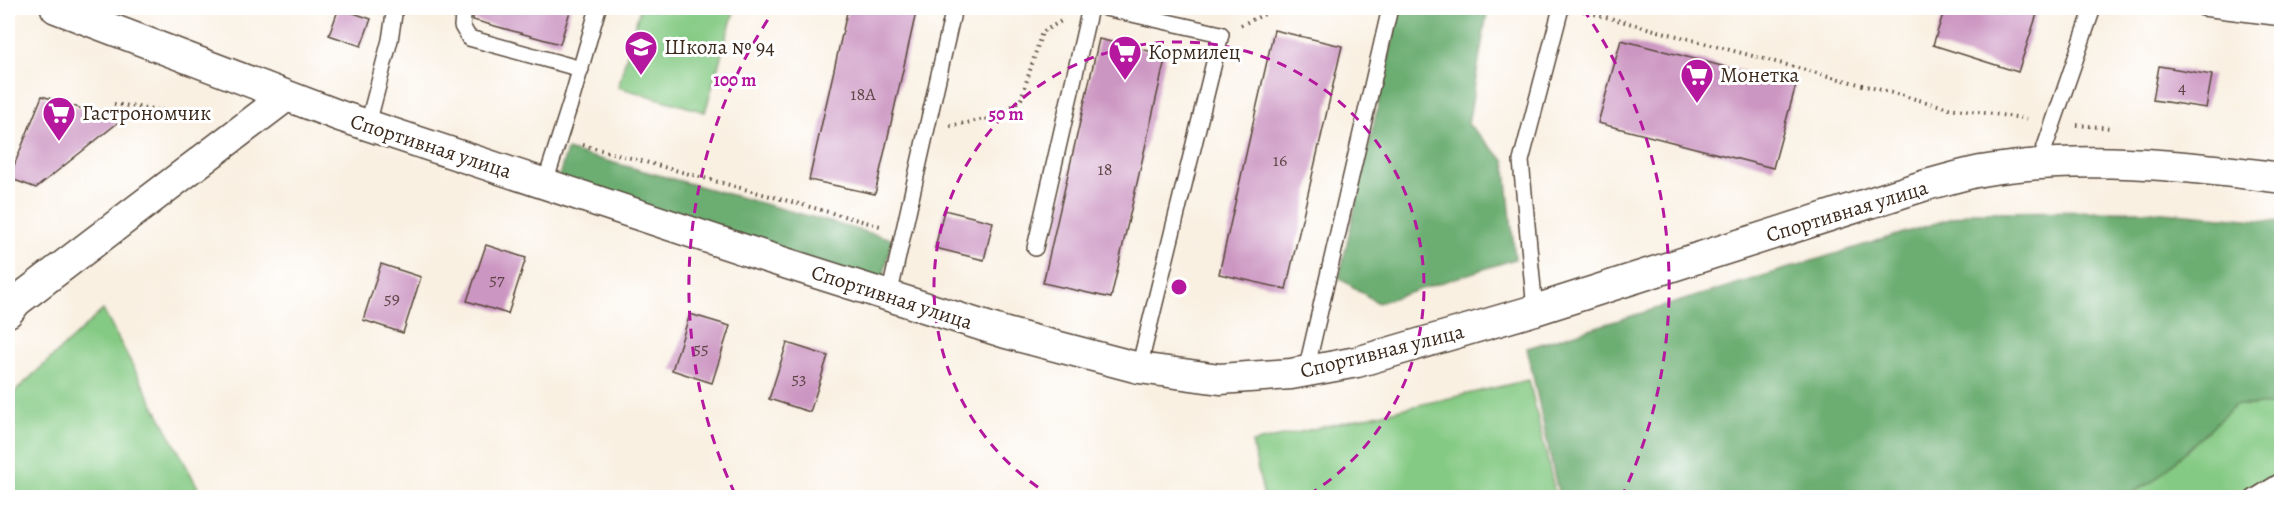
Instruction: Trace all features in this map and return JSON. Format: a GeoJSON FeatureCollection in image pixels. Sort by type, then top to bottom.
{"type":"FeatureCollection","features":[{"type":"Feature","properties":{"kind":"street","name":"Спортивная улица"},"geometry":{"type":"LineString","coordinates":[[56,8],[285,97],[889,296],[1006,333],[1139,368],[1220,379],[1306,371],[1357,362],[1535,310],[1923,186],[1979,171],[2039,164],[2122,162],[2282,178]]}},
{"type":"Feature","properties":{"kind":"street"},"geometry":{"type":"LineString","coordinates":[[8,312],[17,301],[285,97]]}},
{"type":"Feature","properties":{"kind":"lane"},"geometry":{"type":"LineString","coordinates":[[368,124],[390,40],[395,8]]}},
{"type":"Feature","properties":{"kind":"lane"},"geometry":{"type":"LineString","coordinates":[[464,8],[462,26],[469,38],[581,69]]}},
{"type":"Feature","properties":{"kind":"lane"},"geometry":{"type":"LineString","coordinates":[[544,183],[598,8]]}},
{"type":"Feature","properties":{"kind":"lane"},"geometry":{"type":"LineString","coordinates":[[889,296],[954,8]]}},
{"type":"Feature","properties":{"kind":"lane"},"geometry":{"type":"LineString","coordinates":[[1035,248],[1090,8]]}},
{"type":"Feature","properties":{"kind":"lane"},"geometry":{"type":"LineString","coordinates":[[1105,8],[1221,34],[1139,368]]}},
{"type":"Feature","properties":{"kind":"lane"},"geometry":{"type":"LineString","coordinates":[[1306,371],[1390,8]]}},
{"type":"Feature","properties":{"kind":"lane"},"geometry":{"type":"LineString","coordinates":[[1535,310],[1521,161],[1561,8]]}},
{"type":"Feature","properties":{"kind":"lane"},"geometry":{"type":"LineString","coordinates":[[2039,164],[2093,8]]}},
{"type":"Feature","properties":{"kind":"lane"},"geometry":{"type":"LineString","coordinates":[[2203,8],[2282,18]]}},
{"type":"Feature","properties":{"kind":"lane"},"geometry":{"type":"LineString","coordinates":[[2253,498],[2282,480]]}},
{"type":"Feature","properties":{"kind":"path"},"geometry":{"type":"LineString","coordinates":[[1221,34],[1278,8]]}},
{"type":"Feature","properties":{"kind":"path"},"geometry":{"type":"LineString","coordinates":[[1572,8],[1949,108],[2121,130]]}},
{"type":"Feature","properties":{"kind":"path"},"geometry":{"type":"LineString","coordinates":[[926,132],[999,116],[1021,99],[1042,32],[1067,17]]}},
{"type":"Feature","properties":{"kind":"path"},"geometry":{"type":"LineString","coordinates":[[114,104],[253,121]]}},
{"type":"Feature","properties":{"kind":"path"},"geometry":{"type":"LineString","coordinates":[[559,139],[903,232]]}},
{"type":"Feature","properties":{"kind":"green space"},"geometry":{"type":"Polygon","coordinates":[[[640,8],[735,8],[705,112],[618,87],[640,8]]]}},
{"type":"Feature","properties":{"kind":"green space"},"geometry":{"type":"Polygon","coordinates":[[[1400,8],[1488,8],[1468,124],[1505,161],[1515,259],[1378,303],[1339,278],[1400,8]]]}},
{"type":"Feature","properties":{"kind":"green space"},"geometry":{"type":"Polygon","coordinates":[[[567,150],[892,239],[882,283],[558,179],[567,150]]]}},
{"type":"Feature","properties":{"kind":"green space"},"geometry":{"type":"Polygon","coordinates":[[[2151,211],[2281,222],[2281,405],[2235,405],[2155,480],[2124,497],[1559,497],[1527,348],[1972,212],[2151,211]]]}},
{"type":"Feature","properties":{"kind":"green space"},"geometry":{"type":"Polygon","coordinates":[[[103,310],[203,497],[8,497],[8,398],[103,310]]]}},
{"type":"Feature","properties":{"kind":"green space"},"geometry":{"type":"Polygon","coordinates":[[[1529,380],[1556,497],[1264,497],[1252,443],[1529,380]]]}},
{"type":"Feature","properties":{"kind":"green space"},"geometry":{"type":"Polygon","coordinates":[[[2235,405],[2281,405],[2281,497],[2124,498],[2155,480],[2235,405]]]}},
{"type":"Feature","properties":{"kind":"building"},"geometry":{"type":"Polygon","coordinates":[[[339,8],[371,19],[361,46],[329,35],[339,8]]]}},
{"type":"Feature","properties":{"kind":"building"},"geometry":{"type":"Polygon","coordinates":[[[474,8],[571,8],[560,44],[473,20],[474,8]]]}},
{"type":"Feature","properties":{"kind":"building"},"geometry":{"type":"Polygon","coordinates":[[[848,8],[917,8],[875,194],[809,180],[848,8]]]}},
{"type":"Feature","properties":{"kind":"building"},"geometry":{"type":"Polygon","coordinates":[[[1945,8],[2039,8],[2018,72],[1933,45],[1945,8]]]}},
{"type":"Feature","properties":{"kind":"building"},"geometry":{"type":"Polygon","coordinates":[[[1274,30],[1342,46],[1286,289],[1219,274],[1274,30]]]}},
{"type":"Feature","properties":{"kind":"building"},"geometry":{"type":"Polygon","coordinates":[[[1099,39],[1166,55],[1111,298],[1043,283],[1099,39]]]}},
{"type":"Feature","properties":{"kind":"building","name":"Монетка"},"geometry":{"type":"Polygon","coordinates":[[[1621,40],[1796,85],[1773,168],[1598,123],[1621,40]]]}},
{"type":"Feature","properties":{"kind":"building"},"geometry":{"type":"Polygon","coordinates":[[[2159,66],[2212,75],[2206,108],[2153,100],[2159,66]]]}},
{"type":"Feature","properties":{"kind":"building","name":"Гастрономчик"},"geometry":{"type":"Polygon","coordinates":[[[42,96],[120,121],[36,188],[9,178],[42,96]]]}},
{"type":"Feature","properties":{"kind":"building"},"geometry":{"type":"Polygon","coordinates":[[[944,210],[993,222],[984,260],[935,248],[944,210]]]}},
{"type":"Feature","properties":{"kind":"building"},"geometry":{"type":"Polygon","coordinates":[[[486,245],[526,258],[508,314],[467,301],[486,245]]]}},
{"type":"Feature","properties":{"kind":"building"},"geometry":{"type":"Polygon","coordinates":[[[381,264],[421,277],[403,333],[363,320],[381,264]]]}},
{"type":"Feature","properties":{"kind":"building"},"geometry":{"type":"Polygon","coordinates":[[[690,314],[730,326],[712,383],[672,370],[690,314]]]}},
{"type":"Feature","properties":{"kind":"building"},"geometry":{"type":"Polygon","coordinates":[[[787,343],[828,356],[810,412],[769,399],[787,343]]]}},
{"type":"Feature","properties":{"kind":"place","name":"Школа № 94"},"geometry":{"type":"Point","coordinates":[641,76]}},
{"type":"Feature","properties":{"kind":"place","name":"Кормилец"},"geometry":{"type":"Point","coordinates":[1125,81]}},
{"type":"Feature","properties":{"kind":"place","name":"Монетка"},"geometry":{"type":"Point","coordinates":[1697,104]}},
{"type":"Feature","properties":{"kind":"place","name":"Гастрономчик"},"geometry":{"type":"Point","coordinates":[59,142]}}]}
